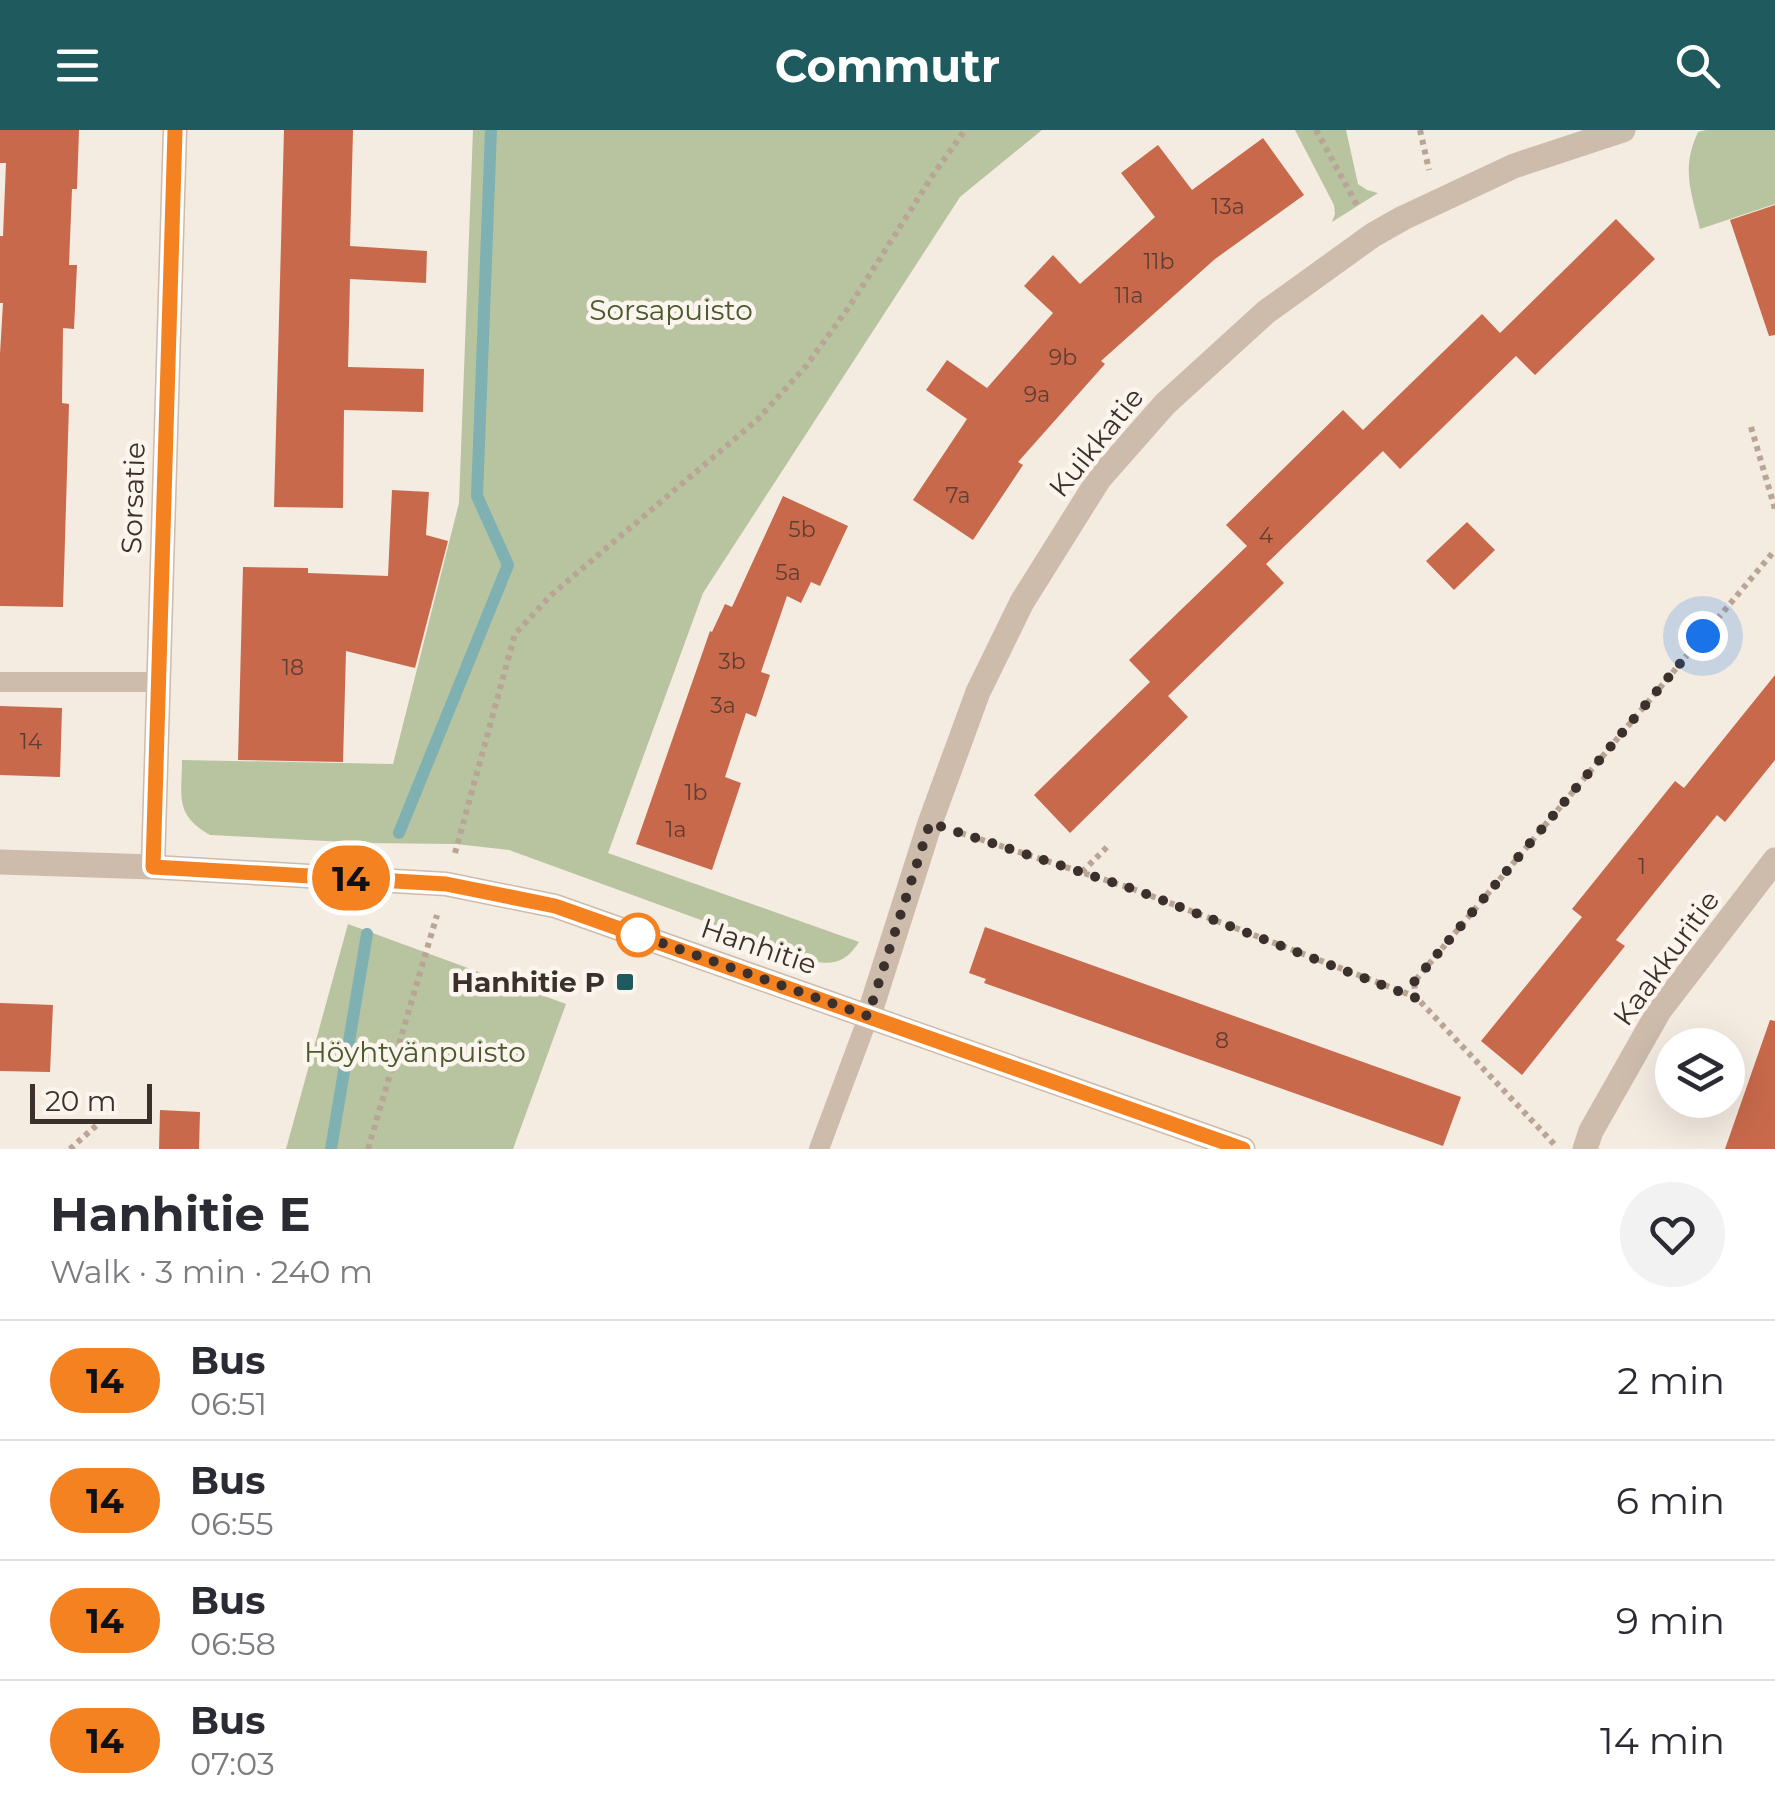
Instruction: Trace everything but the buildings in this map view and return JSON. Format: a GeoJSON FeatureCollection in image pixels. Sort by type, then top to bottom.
{"type":"FeatureCollection","features":[{"type":"Feature","properties":{"kind":"street","name":"Sorsatie"},"geometry":{"type":"LineString","coordinates":[[153,867],[175,130]]}},
{"type":"Feature","properties":{"kind":"street","name":"Kuikkatie"},"geometry":{"type":"LineString","coordinates":[[868,1016],[930,823],[978,692],[1022,602],[1098,480],[1176,392],[1266,312],[1374,234],[1514,166],[1623,130]]}},
{"type":"Feature","properties":{"kind":"street","name":"Kaakkuritie"},"geometry":{"type":"LineString","coordinates":[[1585,1149],[1591,1130],[1659,1011],[1775,860]]}},
{"type":"Feature","properties":{"kind":"street","name":"Hanhitie"},"geometry":{"type":"LineString","coordinates":[[0,862],[446,884],[555,906],[1243,1149]]}},
{"type":"Feature","properties":{"kind":"lane"},"geometry":{"type":"LineString","coordinates":[[0,682],[157,682]]}},
{"type":"Feature","properties":{"kind":"lane"},"geometry":{"type":"LineString","coordinates":[[820,1149],[868,1016]]}},
{"type":"Feature","properties":{"kind":"path"},"geometry":{"type":"LineString","coordinates":[[455,853],[515,634],[550,596],[757,420],[806,366],[965,130]]}},
{"type":"Feature","properties":{"kind":"path"},"geometry":{"type":"LineString","coordinates":[[1316,130],[1374,234]]}},
{"type":"Feature","properties":{"kind":"path"},"geometry":{"type":"LineString","coordinates":[[1420,130],[1429,170]]}},
{"type":"Feature","properties":{"kind":"path"},"geometry":{"type":"LineString","coordinates":[[1751,427],[1775,509]]}},
{"type":"Feature","properties":{"kind":"path"},"geometry":{"type":"LineString","coordinates":[[1416,998],[1414,982],[1775,550]]}},
{"type":"Feature","properties":{"kind":"path"},"geometry":{"type":"LineString","coordinates":[[930,823],[1136,890],[1416,998],[1558,1149]]}},
{"type":"Feature","properties":{"kind":"path"},"geometry":{"type":"LineString","coordinates":[[1082,872],[1109,846]]}},
{"type":"Feature","properties":{"kind":"path"},"geometry":{"type":"LineString","coordinates":[[368,1149],[438,915]]}},
{"type":"Feature","properties":{"kind":"path"},"geometry":{"type":"LineString","coordinates":[[70,1149],[98,1124]]}},
{"type":"Feature","properties":{"kind":"green space","name":"Sorsapuisto"},"geometry":{"type":"Polygon","coordinates":[[[473,130],[1042,130],[960,197],[703,593],[608,853],[859,942],[839,960],[813,961],[509,850],[456,844],[210,835],[185,812],[182,760],[393,764],[459,503],[473,130]]]}},
{"type":"Feature","properties":{"kind":"green space"},"geometry":{"type":"Polygon","coordinates":[[[1295,130],[1346,130],[1358,184],[1378,193],[1332,222],[1334,205],[1295,130]]]}},
{"type":"Feature","properties":{"kind":"green space"},"geometry":{"type":"Polygon","coordinates":[[[1775,130],[1775,204],[1700,229],[1689,169],[1698,132],[1775,130]]]}},
{"type":"Feature","properties":{"kind":"green space","name":"Höyhtyänpuisto"},"geometry":{"type":"Polygon","coordinates":[[[348,924],[566,1004],[513,1149],[286,1149],[348,924]]]}},
{"type":"Feature","properties":{"kind":"waterway"},"geometry":{"type":"LineString","coordinates":[[399,833],[508,565],[477,496],[491,130]]}},
{"type":"Feature","properties":{"kind":"waterway"},"geometry":{"type":"LineString","coordinates":[[331,1149],[367,934]]}},
{"type":"Feature","properties":{"kind":"bus line","name":"14"},"geometry":{"type":"LineString","coordinates":[[175,130],[153,867],[446,884],[555,906],[1243,1149]]}},
{"type":"Feature","properties":{"kind":"place","name":"Hanhitie P"},"geometry":{"type":"Point","coordinates":[625,982]}},
{"type":"Feature","properties":{"kind":"route"},"geometry":{"type":"LineString","coordinates":[[638,935],[625,930],[868,1016],[930,823],[1136,890],[1416,998],[1414,982],[1703,636]]}}]}
